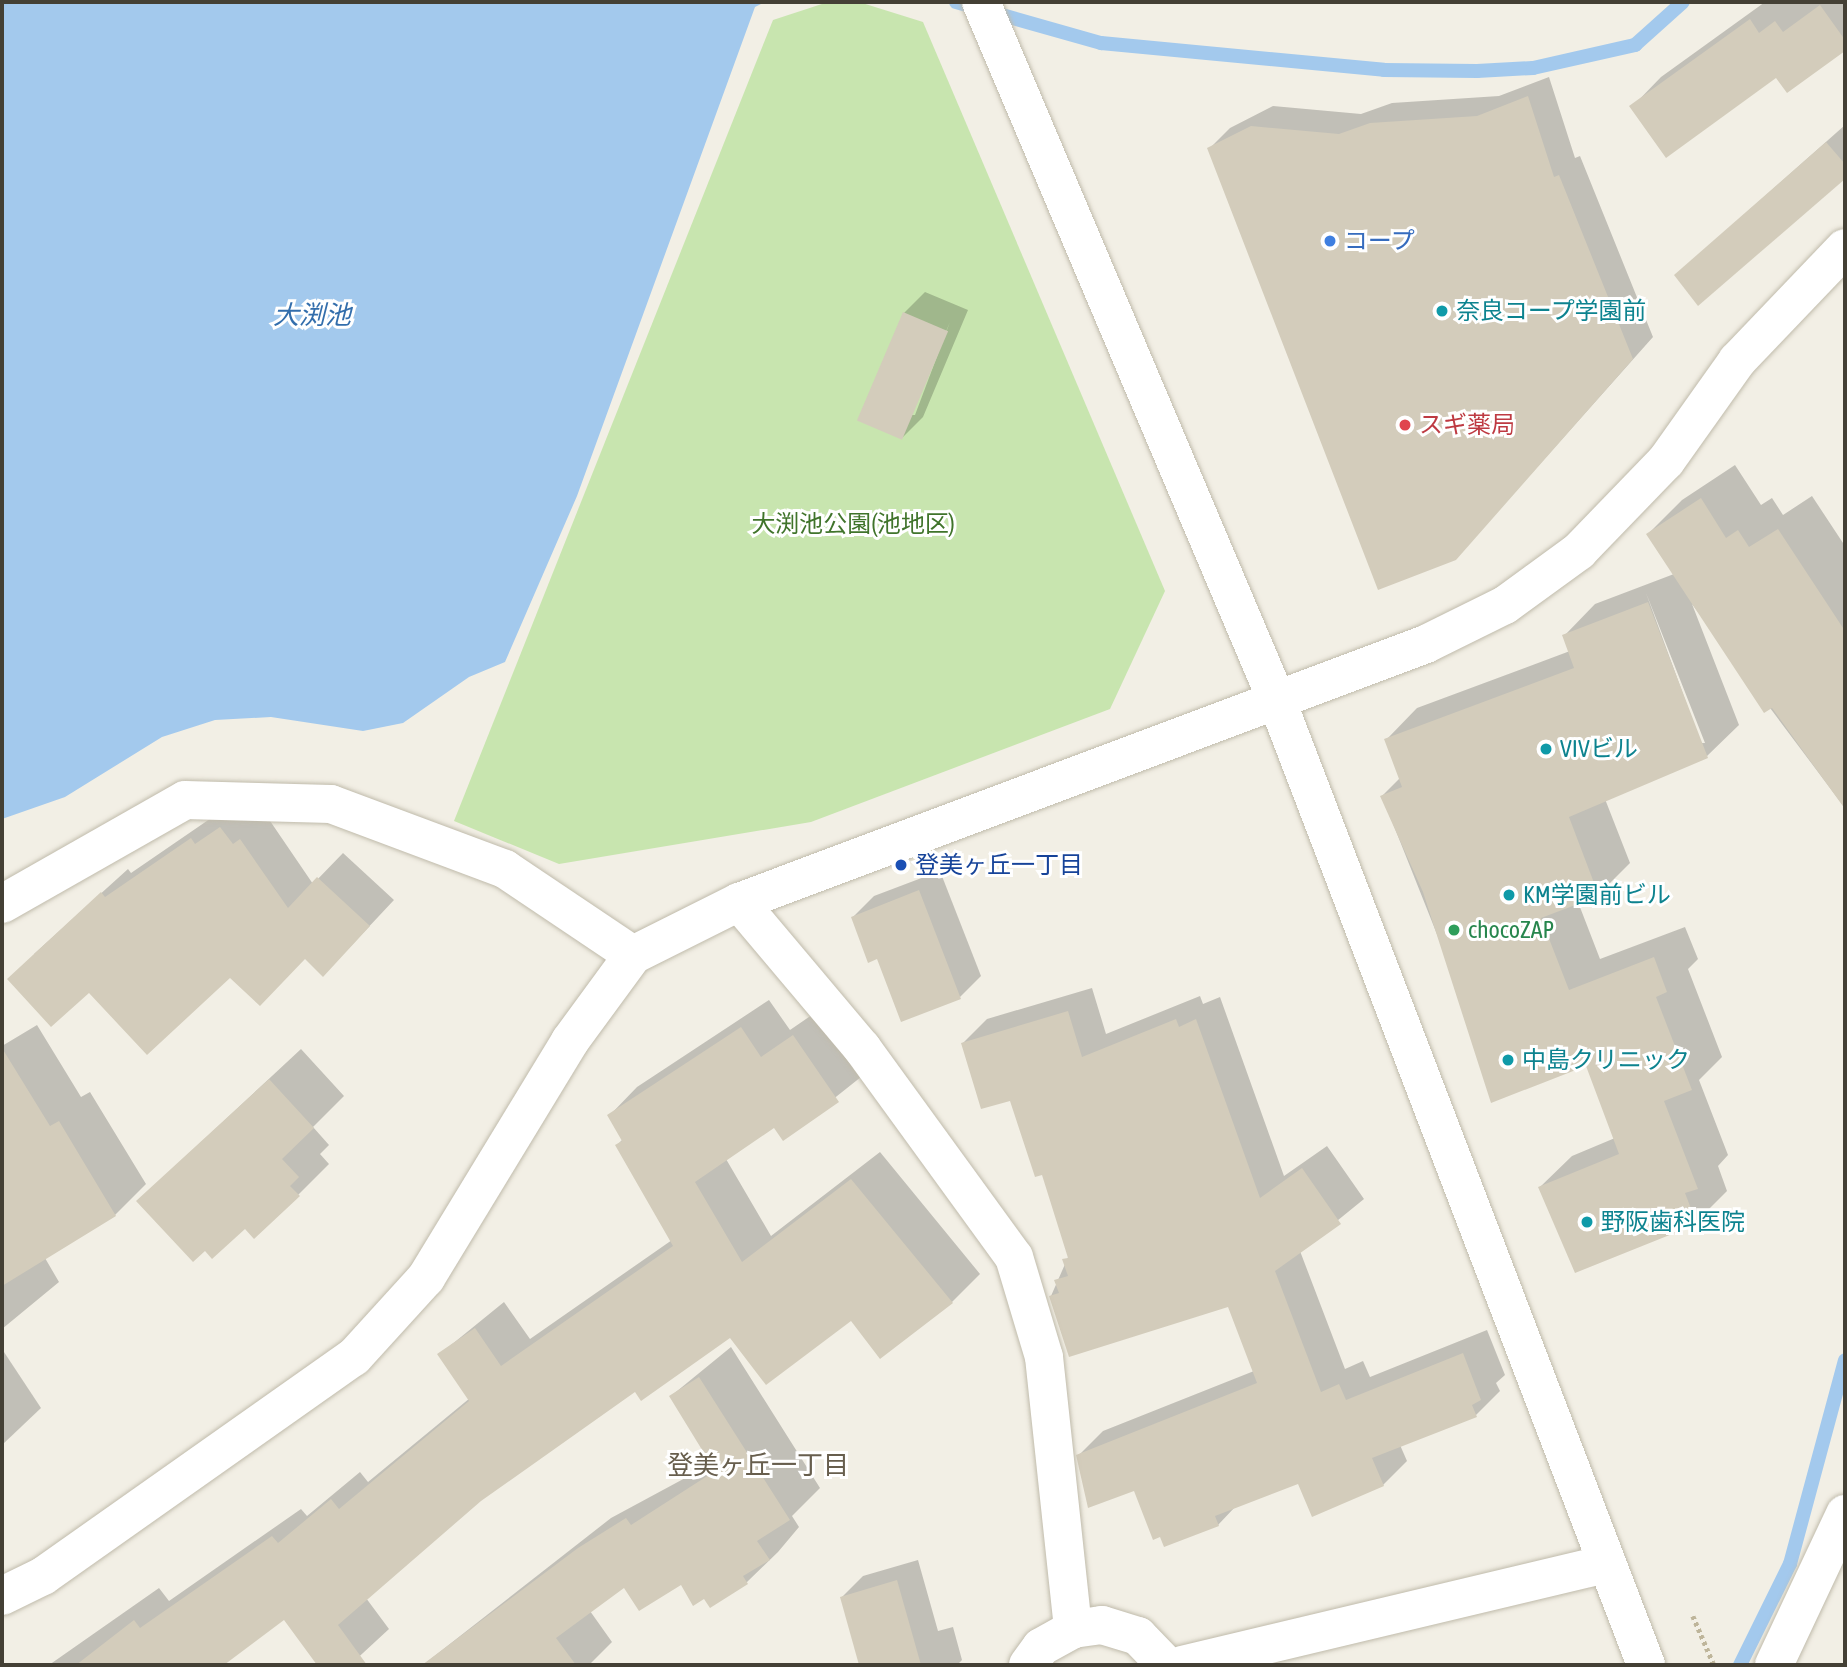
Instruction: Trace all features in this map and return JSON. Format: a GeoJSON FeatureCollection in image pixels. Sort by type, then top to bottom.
{"type":"FeatureCollection","features":[{"type":"Feature","properties":{"kind":"street"},"geometry":{"type":"LineString","coordinates":[[981,2],[1278,701],[1642,1655]]}},
{"type":"Feature","properties":{"kind":"street"},"geometry":{"type":"LineString","coordinates":[[2,1596],[43,1576],[354,1357],[426,1278],[570,1041],[633,955],[739,902],[1426,644],[1505,605],[1579,551],[1666,461],[1737,361],[1845,248]]}},
{"type":"Feature","properties":{"kind":"street"},"geometry":{"type":"LineString","coordinates":[[2,904],[185,800],[331,804],[505,869],[633,955]]}},
{"type":"Feature","properties":{"kind":"street"},"geometry":{"type":"LineString","coordinates":[[739,902],[862,1048],[1014,1257],[1044,1357],[1073,1629]]}},
{"type":"Feature","properties":{"kind":"street"},"geometry":{"type":"LineString","coordinates":[[1774,1665],[1845,1514]]}},
{"type":"Feature","properties":{"kind":"street"},"geometry":{"type":"LineString","coordinates":[[1182,1665],[1607,1564]]}},
{"type":"Feature","properties":{"kind":"street"},"geometry":{"type":"LineString","coordinates":[[1028,1665],[1041,1647],[1073,1629],[1102,1625],[1138,1636],[1166,1665]]}},
{"type":"Feature","properties":{"kind":"path"},"geometry":{"type":"LineString","coordinates":[[1693,1616],[1714,1665]]}},
{"type":"Feature","properties":{"kind":"green space","name":"大渕池公園(池地区)"},"geometry":{"type":"Polygon","coordinates":[[[828,2],[859,2],[923,22],[1165,591],[1110,709],[811,822],[559,864],[454,821],[773,20],[828,2]]]}},
{"type":"Feature","properties":{"kind":"water","name":"大渕池"},"geometry":{"type":"Polygon","coordinates":[[[2,2],[765,2],[755,7],[577,496],[505,662],[469,677],[403,723],[363,731],[271,717],[215,720],[162,737],[65,797],[2,819],[2,2]]]}},
{"type":"Feature","properties":{"kind":"building"},"geometry":{"type":"Polygon","coordinates":[[[1820,5],[1845,40],[1845,51],[1787,93],[1776,78],[1666,158],[1629,106],[1750,19],[1759,33],[1775,21],[1783,32],[1820,5]]]}},
{"type":"Feature","properties":{"kind":"building","name":"奈良コープ学園前"},"geometry":{"type":"Polygon","coordinates":[[[1528,96],[1554,177],[1559,175],[1633,359],[1456,560],[1378,590],[1207,148],[1251,126],[1339,134],[1370,123],[1477,116],[1528,96]]]}},
{"type":"Feature","properties":{"kind":"building"},"geometry":{"type":"Polygon","coordinates":[[[1826,142],[1845,164],[1845,179],[1698,306],[1674,275],[1826,142]]]}},
{"type":"Feature","properties":{"kind":"building"},"geometry":{"type":"Polygon","coordinates":[[[903,312],[948,331],[902,440],[857,421],[903,312]]]}},
{"type":"Feature","properties":{"kind":"building"},"geometry":{"type":"Polygon","coordinates":[[[1701,498],[1726,538],[1738,530],[1749,547],[1778,529],[1845,631],[1845,809],[1772,708],[1764,713],[1646,534],[1701,498]]]}},
{"type":"Feature","properties":{"kind":"building"},"geometry":{"type":"Polygon","coordinates":[[[1648,602],[1708,758],[1569,817],[1599,896],[1541,918],[1569,990],[1654,957],[1667,992],[1656,997],[1692,1090],[1664,1101],[1698,1189],[1685,1193],[1697,1224],[1575,1273],[1538,1187],[1619,1154],[1586,1066],[1491,1103],[1423,892],[1380,796],[1402,787],[1384,739],[1574,668],[1562,635],[1648,602]]]}},
{"type":"Feature","properties":{"kind":"building"},"geometry":{"type":"Polygon","coordinates":[[[220,827],[233,844],[240,839],[288,908],[317,877],[370,926],[323,977],[305,959],[260,1006],[230,978],[147,1055],[89,993],[51,1027],[7,979],[101,892],[105,897],[191,838],[195,844],[220,827]]]}},
{"type":"Feature","properties":{"kind":"building"},"geometry":{"type":"Polygon","coordinates":[[[919,890],[961,999],[901,1022],[877,959],[868,963],[851,917],[919,890]]]}},
{"type":"Feature","properties":{"kind":"building"},"geometry":{"type":"Polygon","coordinates":[[[1068,1011],[1082,1057],[1176,1019],[1179,1027],[1196,1019],[1260,1198],[1302,1168],[1341,1224],[1275,1271],[1321,1392],[1339,1384],[1346,1400],[1463,1353],[1481,1400],[1472,1405],[1477,1417],[1372,1458],[1384,1486],[1312,1517],[1298,1484],[1215,1516],[1219,1526],[1164,1547],[1160,1537],[1153,1540],[1134,1491],[1088,1508],[1076,1455],[1257,1383],[1228,1307],[1069,1357],[1049,1296],[1059,1293],[1054,1280],[1068,1276],[1062,1259],[1068,1258],[1042,1175],[1035,1177],[1010,1101],[981,1109],[961,1043],[1068,1011]]]}},
{"type":"Feature","properties":{"kind":"building"},"geometry":{"type":"Polygon","coordinates":[[[741,1027],[761,1057],[793,1035],[839,1102],[783,1141],[774,1128],[695,1182],[742,1262],[851,1179],[953,1303],[880,1359],[851,1321],[766,1385],[730,1338],[641,1401],[635,1392],[481,1501],[338,1625],[367,1665],[317,1665],[284,1620],[224,1665],[76,1665],[134,1620],[140,1628],[272,1536],[278,1543],[331,1499],[339,1509],[469,1401],[437,1354],[475,1328],[501,1366],[673,1246],[615,1145],[622,1141],[607,1115],[741,1027]]]}},
{"type":"Feature","properties":{"kind":"building"},"geometry":{"type":"Polygon","coordinates":[[[2,1048],[50,1126],[59,1121],[116,1216],[2,1286],[2,1048]]]}},
{"type":"Feature","properties":{"kind":"building"},"geometry":{"type":"Polygon","coordinates":[[[269,1079],[314,1128],[282,1159],[299,1177],[290,1186],[300,1196],[254,1239],[245,1229],[212,1259],[205,1251],[193,1262],[136,1201],[269,1079]]]}},
{"type":"Feature","properties":{"kind":"building"},"geometry":{"type":"Polygon","coordinates":[[[699,1377],[790,1520],[757,1541],[770,1560],[743,1576],[748,1584],[710,1608],[704,1599],[693,1606],[681,1585],[639,1611],[624,1588],[556,1638],[576,1665],[422,1665],[578,1548],[626,1518],[631,1525],[715,1471],[669,1396],[699,1377]]]}},
{"type":"Feature","properties":{"kind":"building"},"geometry":{"type":"Polygon","coordinates":[[[897,1580],[921,1665],[859,1665],[840,1597],[897,1580]]]}},
{"type":"Feature","properties":{"kind":"waterway"},"geometry":{"type":"LineString","coordinates":[[956,2],[1101,43],[1384,70],[1477,71],[1533,68],[1635,45],[1683,2]]}},
{"type":"Feature","properties":{"kind":"waterway"},"geometry":{"type":"LineString","coordinates":[[1740,1665],[1790,1564],[1845,1360]]}},
{"type":"Feature","properties":{"kind":"place","name":"コープ"},"geometry":{"type":"Point","coordinates":[1330,241]}},
{"type":"Feature","properties":{"kind":"place","name":"奈良コープ学園前"},"geometry":{"type":"Point","coordinates":[1442,311]}},
{"type":"Feature","properties":{"kind":"place","name":"スギ薬局"},"geometry":{"type":"Point","coordinates":[1405,425]}},
{"type":"Feature","properties":{"kind":"place","name":"VIVビル"},"geometry":{"type":"Point","coordinates":[1546,749]}},
{"type":"Feature","properties":{"kind":"place","name":"登美ヶ丘一丁目"},"geometry":{"type":"Point","coordinates":[901,865]}},
{"type":"Feature","properties":{"kind":"place","name":"KM学園前ビル"},"geometry":{"type":"Point","coordinates":[1509,895]}},
{"type":"Feature","properties":{"kind":"place","name":"chocoZAP"},"geometry":{"type":"Point","coordinates":[1454,930]}},
{"type":"Feature","properties":{"kind":"place","name":"中島クリニック"},"geometry":{"type":"Point","coordinates":[1508,1060]}},
{"type":"Feature","properties":{"kind":"place","name":"野阪歯科医院"},"geometry":{"type":"Point","coordinates":[1587,1222]}},
{"type":"Feature","properties":{"kind":"district","name":"登美ヶ丘一丁目"},"geometry":{"type":"Point","coordinates":[758,1466]}}]}
